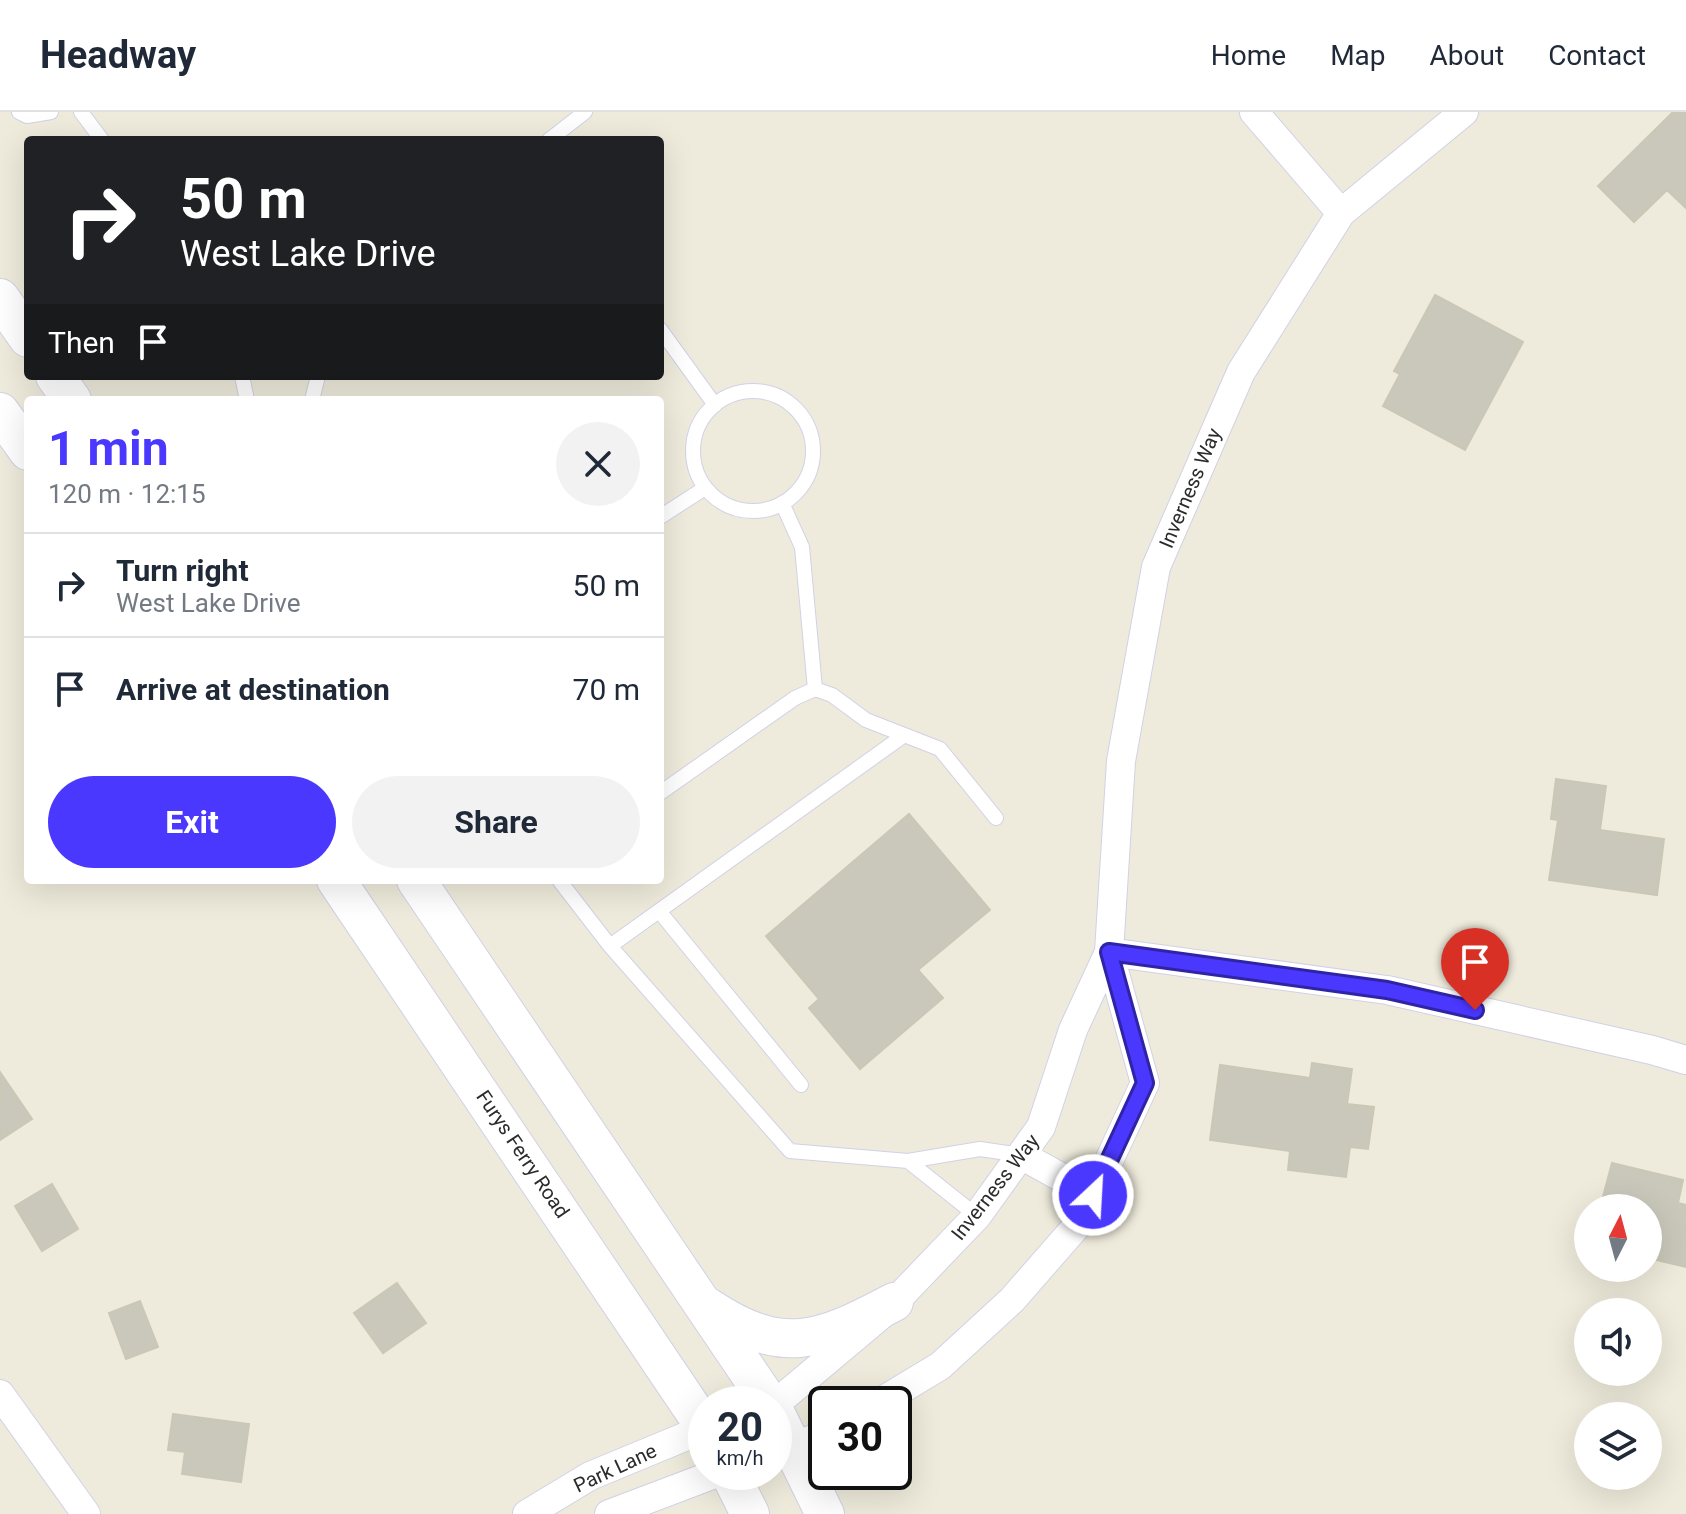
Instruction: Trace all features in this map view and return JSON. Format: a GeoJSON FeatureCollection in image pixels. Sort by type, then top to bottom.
{"type":"FeatureCollection","features":[{"type":"Feature","properties":{"kind":"main road"},"geometry":{"type":"LineString","coordinates":[[0,412],[24,445]]}},
{"type":"Feature","properties":{"kind":"main road","name":"Furys Ferry Road"},"geometry":{"type":"LineString","coordinates":[[339,884],[688,1402]]}},
{"type":"Feature","properties":{"kind":"main road"},"geometry":{"type":"LineString","coordinates":[[419,884],[759,1386]]}},
{"type":"Feature","properties":{"kind":"main road"},"geometry":{"type":"LineString","coordinates":[[701,1302],[737,1326],[787,1340],[839,1331],[894,1302]]}},
{"type":"Feature","properties":{"kind":"main road"},"geometry":{"type":"LineString","coordinates":[[797,1443],[825,1514]]}},
{"type":"Feature","properties":{"kind":"main road"},"geometry":{"type":"LineString","coordinates":[[738,1490],[750,1514]]}},
{"type":"Feature","properties":{"kind":"street"},"geometry":{"type":"LineString","coordinates":[[1254,112],[1341,213]]}},
{"type":"Feature","properties":{"kind":"street","name":"Inverness Way"},"geometry":{"type":"LineString","coordinates":[[907,1386],[940,1366],[1012,1300],[1081,1221],[1145,1083],[1109,952],[1121,761],[1156,567],[1241,372],[1341,213],[1464,112]]}},
{"type":"Feature","properties":{"kind":"street"},"geometry":{"type":"LineString","coordinates":[[1109,952],[1387,990],[1686,1060]]}},
{"type":"Feature","properties":{"kind":"street","name":"Inverness Way"},"geometry":{"type":"LineString","coordinates":[[792,1391],[894,1302],[977,1216],[1041,1127],[1073,1030],[1109,952]]}},
{"type":"Feature","properties":{"kind":"street"},"geometry":{"type":"LineString","coordinates":[[1021,1155],[1093,1195]]}},
{"type":"Feature","properties":{"kind":"street"},"geometry":{"type":"LineString","coordinates":[[0,1394],[86,1514]]}},
{"type":"Feature","properties":{"kind":"street","name":"Park Lane"},"geometry":{"type":"LineString","coordinates":[[527,1514],[590,1476],[688,1436]]}},
{"type":"Feature","properties":{"kind":"street","name":"Park Lane"},"geometry":{"type":"LineString","coordinates":[[609,1514],[688,1484]]}},
{"type":"Feature","properties":{"kind":"lane"},"geometry":{"type":"LineString","coordinates":[[19,112],[27,116],[51,112]]}},
{"type":"Feature","properties":{"kind":"lane"},"geometry":{"type":"LineString","coordinates":[[81,112],[99,136]]}},
{"type":"Feature","properties":{"kind":"lane"},"geometry":{"type":"LineString","coordinates":[[554,136],[585,112]]}},
{"type":"Feature","properties":{"kind":"lane"},"geometry":{"type":"LineString","coordinates":[[664,335],[715,405]]}},
{"type":"Feature","properties":{"kind":"lane"},"geometry":{"type":"LineString","coordinates":[[742,392],[762,392],[782,398],[798,411],[808,427],[813,446],[812,465],[804,483],[782,503],[755,512],[736,509],[719,501],[705,488],[695,470],[692,450],[696,429],[715,405],[742,392]]}},
{"type":"Feature","properties":{"kind":"lane"},"geometry":{"type":"LineString","coordinates":[[664,514],[705,488]]}},
{"type":"Feature","properties":{"kind":"lane"},"geometry":{"type":"LineString","coordinates":[[782,503],[802,547],[815,689]]}},
{"type":"Feature","properties":{"kind":"lane"},"geometry":{"type":"LineString","coordinates":[[664,790],[795,698],[815,689],[832,695],[866,720],[940,749],[996,818]]}},
{"type":"Feature","properties":{"kind":"lane"},"geometry":{"type":"LineString","coordinates":[[610,946],[903,736]]}},
{"type":"Feature","properties":{"kind":"lane"},"geometry":{"type":"LineString","coordinates":[[562,884],[610,946],[790,1151],[908,1161],[980,1149],[1021,1155]]}},
{"type":"Feature","properties":{"kind":"lane"},"geometry":{"type":"LineString","coordinates":[[659,911],[801,1085]]}},
{"type":"Feature","properties":{"kind":"lane"},"geometry":{"type":"LineString","coordinates":[[908,1161],[977,1216]]}},
{"type":"Feature","properties":{"kind":"building"},"geometry":{"type":"Polygon","coordinates":[[[1673,112],[1686,112],[1686,208],[1667,190],[1634,222],[1598,186],[1673,112]]]}},
{"type":"Feature","properties":{"kind":"building"},"geometry":{"type":"Polygon","coordinates":[[[1435,295],[1523,342],[1465,450],[1383,406],[1400,374],[1394,371],[1435,295]]]}},
{"type":"Feature","properties":{"kind":"building"},"geometry":{"type":"Polygon","coordinates":[[[1556,779],[1606,786],[1600,830],[1664,839],[1657,895],[1549,880],[1558,820],[1551,819],[1556,779]]]}},
{"type":"Feature","properties":{"kind":"building"},"geometry":{"type":"Polygon","coordinates":[[[909,814],[990,910],[918,970],[943,998],[860,1069],[809,1008],[819,999],[766,936],[909,814]]]}},
{"type":"Feature","properties":{"kind":"building"},"geometry":{"type":"Polygon","coordinates":[[[1312,1063],[1352,1069],[1347,1104],[1374,1107],[1368,1149],[1350,1147],[1346,1177],[1288,1170],[1290,1151],[1210,1140],[1220,1065],[1310,1078],[1312,1063]]]}},
{"type":"Feature","properties":{"kind":"building"},"geometry":{"type":"Polygon","coordinates":[[[0,1072],[32,1119],[0,1140],[0,1072]]]}},
{"type":"Feature","properties":{"kind":"building"},"geometry":{"type":"Polygon","coordinates":[[[1612,1163],[1683,1180],[1678,1203],[1686,1205],[1686,1267],[1662,1261],[1662,1194],[1604,1194],[1612,1163]]]}},
{"type":"Feature","properties":{"kind":"building"},"geometry":{"type":"Polygon","coordinates":[[[52,1184],[78,1229],[42,1251],[15,1206],[52,1184]]]}},
{"type":"Feature","properties":{"kind":"building"},"geometry":{"type":"Polygon","coordinates":[[[397,1283],[426,1323],[383,1353],[354,1313],[397,1283]]]}},
{"type":"Feature","properties":{"kind":"building"},"geometry":{"type":"Polygon","coordinates":[[[140,1301],[158,1347],[126,1359],[109,1313],[140,1301]]]}},
{"type":"Feature","properties":{"kind":"building"},"geometry":{"type":"Polygon","coordinates":[[[173,1414],[249,1424],[241,1482],[182,1474],[185,1452],[168,1450],[173,1414]]]}},
{"type":"Feature","properties":{"kind":"route"},"geometry":{"type":"LineString","coordinates":[[1093,1195],[1145,1083],[1109,952],[1387,990],[1475,1010]]}}]}
